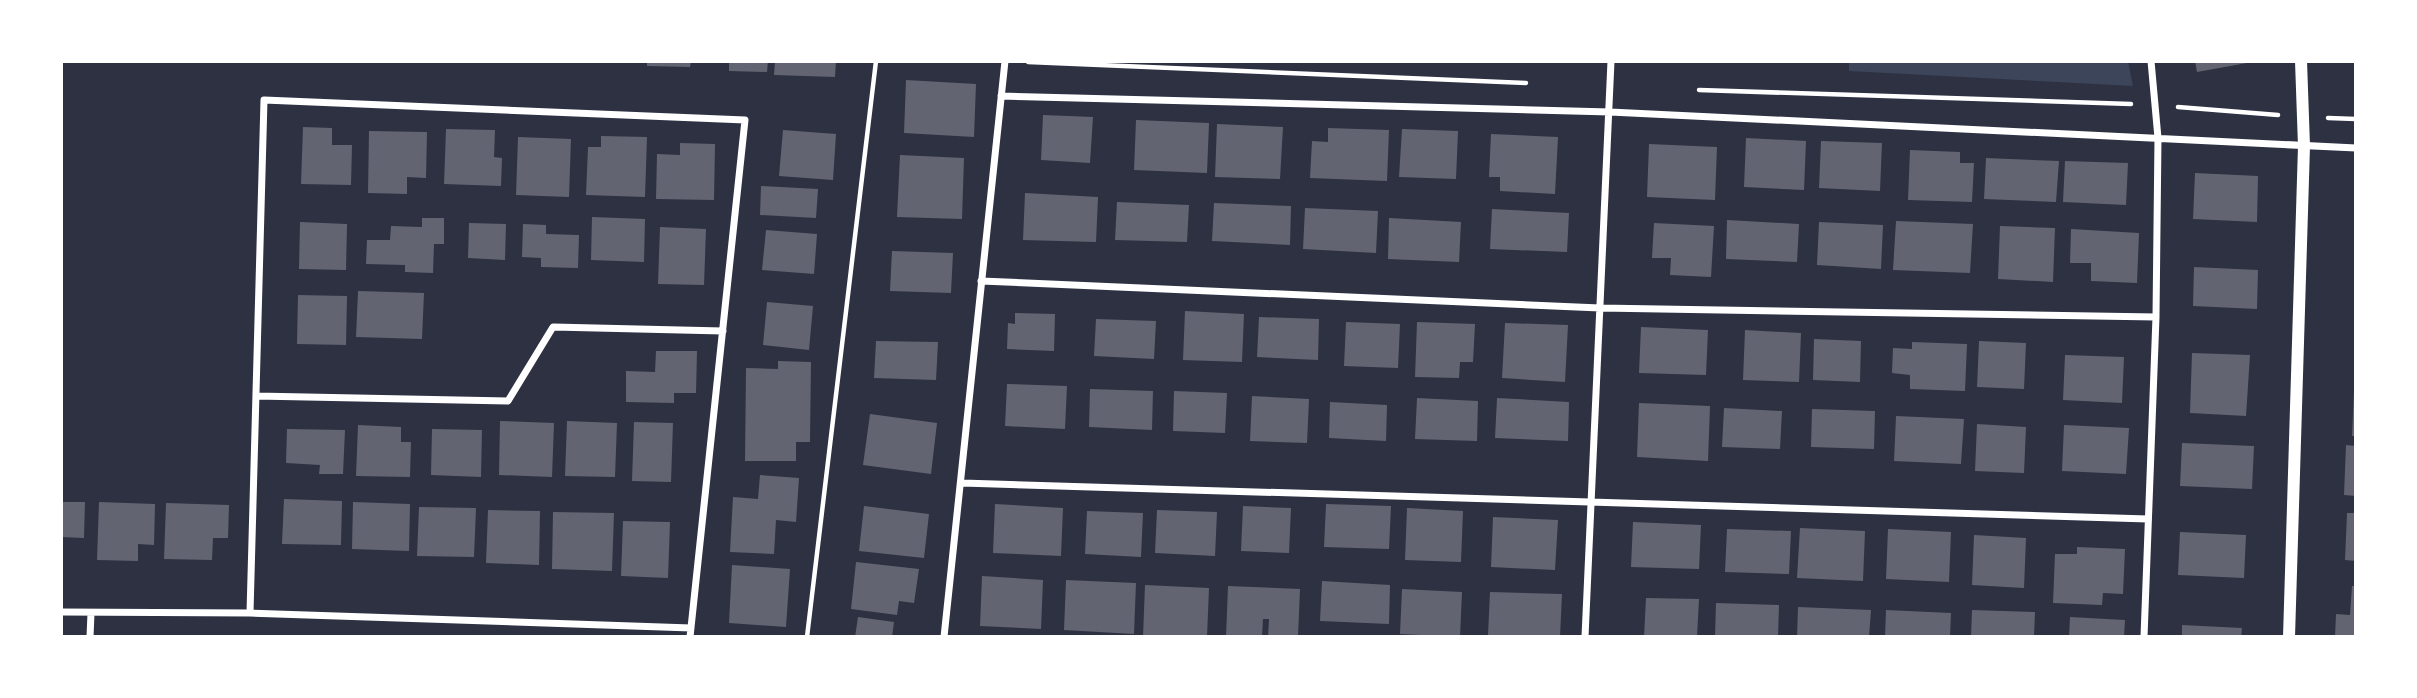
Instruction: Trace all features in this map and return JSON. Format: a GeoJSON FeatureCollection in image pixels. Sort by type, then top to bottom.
{"type":"FeatureCollection","features":[{"type":"Feature","properties":{"kind":"street"},"geometry":{"type":"LineString","coordinates":[[944,637],[1004,61]]}},
{"type":"Feature","properties":{"kind":"street"},"geometry":{"type":"LineString","coordinates":[[1584,637],[1611,61]]}},
{"type":"Feature","properties":{"kind":"street"},"geometry":{"type":"LineString","coordinates":[[2144,637],[2156,317],[2158,138],[2151,61]]}},
{"type":"Feature","properties":{"kind":"street"},"geometry":{"type":"LineString","coordinates":[[2289,637],[2304,146],[2301,61]]}},
{"type":"Feature","properties":{"kind":"street"},"geometry":{"type":"LineString","coordinates":[[1001,96],[1609,113],[2356,148]]}},
{"type":"Feature","properties":{"kind":"street"},"geometry":{"type":"LineString","coordinates":[[250,613],[264,100],[745,120],[691,637]]}},
{"type":"Feature","properties":{"kind":"street"},"geometry":{"type":"LineString","coordinates":[[981,281],[1600,308],[2156,317]]}},
{"type":"Feature","properties":{"kind":"street"},"geometry":{"type":"LineString","coordinates":[[256,396],[508,401],[553,327],[723,331]]}},
{"type":"Feature","properties":{"kind":"street"},"geometry":{"type":"LineString","coordinates":[[961,482],[2148,519]]}},
{"type":"Feature","properties":{"kind":"street"},"geometry":{"type":"LineString","coordinates":[[61,612],[250,613],[691,628]]}},
{"type":"Feature","properties":{"kind":"street"},"geometry":{"type":"LineString","coordinates":[[90,637],[91,613]]}},
{"type":"Feature","properties":{"kind":"path"},"geometry":{"type":"LineString","coordinates":[[807,637],[876,61]]}},
{"type":"Feature","properties":{"kind":"path"},"geometry":{"type":"LineString","coordinates":[[1023,62],[1526,83]]}},
{"type":"Feature","properties":{"kind":"path"},"geometry":{"type":"LineString","coordinates":[[1694,89],[2156,105],[2304,117]]}},
{"type":"Feature","properties":{"kind":"shaded area"},"geometry":{"type":"Polygon","coordinates":[[[1849,61],[2128,61],[2133,86],[1849,71],[1849,61]]]}},
{"type":"Feature","properties":{"kind":"building"},"geometry":{"type":"Polygon","coordinates":[[[647,61],[691,61],[690,67],[647,66],[647,61]]]}},
{"type":"Feature","properties":{"kind":"building"},"geometry":{"type":"Polygon","coordinates":[[[729,61],[768,61],[767,72],[729,71],[729,61]]]}},
{"type":"Feature","properties":{"kind":"building"},"geometry":{"type":"Polygon","coordinates":[[[775,61],[836,61],[835,77],[774,75],[775,61]]]}},
{"type":"Feature","properties":{"kind":"building"},"geometry":{"type":"Polygon","coordinates":[[[2195,61],[2247,61],[2247,63],[2197,72],[2195,61]]]}},
{"type":"Feature","properties":{"kind":"building"},"geometry":{"type":"Polygon","coordinates":[[[906,80],[976,84],[974,137],[904,133],[906,80]]]}},
{"type":"Feature","properties":{"kind":"building"},"geometry":{"type":"Polygon","coordinates":[[[1043,115],[1093,117],[1090,163],[1041,160],[1043,115]]]}},
{"type":"Feature","properties":{"kind":"building"},"geometry":{"type":"Polygon","coordinates":[[[1136,120],[1209,123],[1207,173],[1134,170],[1136,120]]]}},
{"type":"Feature","properties":{"kind":"building"},"geometry":{"type":"Polygon","coordinates":[[[1217,124],[1283,127],[1280,179],[1215,177],[1217,124]]]}},
{"type":"Feature","properties":{"kind":"building"},"geometry":{"type":"Polygon","coordinates":[[[303,127],[332,128],[332,145],[352,145],[351,185],[301,184],[303,127]]]}},
{"type":"Feature","properties":{"kind":"building"},"geometry":{"type":"Polygon","coordinates":[[[1328,128],[1389,130],[1387,181],[1310,178],[1312,141],[1328,142],[1328,128]]]}},
{"type":"Feature","properties":{"kind":"building"},"geometry":{"type":"Polygon","coordinates":[[[446,129],[495,130],[494,157],[502,158],[501,186],[444,184],[446,129]]]}},
{"type":"Feature","properties":{"kind":"building"},"geometry":{"type":"Polygon","coordinates":[[[1402,129],[1458,131],[1456,179],[1399,177],[1402,129]]]}},
{"type":"Feature","properties":{"kind":"building"},"geometry":{"type":"Polygon","coordinates":[[[783,130],[836,134],[833,180],[779,176],[783,130]]]}},
{"type":"Feature","properties":{"kind":"building"},"geometry":{"type":"Polygon","coordinates":[[[369,131],[427,132],[426,178],[407,177],[407,194],[368,193],[369,131]]]}},
{"type":"Feature","properties":{"kind":"building"},"geometry":{"type":"Polygon","coordinates":[[[1491,134],[1558,137],[1555,194],[1500,191],[1500,177],[1489,177],[1491,134]]]}},
{"type":"Feature","properties":{"kind":"building"},"geometry":{"type":"Polygon","coordinates":[[[601,136],[647,137],[645,197],[586,195],[588,147],[601,147],[601,136]]]}},
{"type":"Feature","properties":{"kind":"building"},"geometry":{"type":"Polygon","coordinates":[[[518,137],[571,139],[569,197],[516,195],[518,137]]]}},
{"type":"Feature","properties":{"kind":"building"},"geometry":{"type":"Polygon","coordinates":[[[1746,138],[1806,141],[1804,190],[1744,187],[1746,138]]]}},
{"type":"Feature","properties":{"kind":"building"},"geometry":{"type":"Polygon","coordinates":[[[1821,141],[1882,143],[1880,191],[1819,188],[1821,141]]]}},
{"type":"Feature","properties":{"kind":"building"},"geometry":{"type":"Polygon","coordinates":[[[680,143],[715,144],[714,200],[656,199],[657,154],[680,155],[680,143]]]}},
{"type":"Feature","properties":{"kind":"building"},"geometry":{"type":"Polygon","coordinates":[[[1649,144],[1717,147],[1715,200],[1647,197],[1649,144]]]}},
{"type":"Feature","properties":{"kind":"building"},"geometry":{"type":"Polygon","coordinates":[[[1910,150],[1960,152],[1960,163],[1974,163],[1972,202],[1908,200],[1910,150]]]}},
{"type":"Feature","properties":{"kind":"building"},"geometry":{"type":"Polygon","coordinates":[[[900,155],[964,158],[962,219],[897,217],[900,155]]]}},
{"type":"Feature","properties":{"kind":"building"},"geometry":{"type":"Polygon","coordinates":[[[1986,158],[2059,161],[2056,202],[1984,199],[1986,158]]]}},
{"type":"Feature","properties":{"kind":"building"},"geometry":{"type":"Polygon","coordinates":[[[2065,161],[2128,163],[2126,205],[2063,202],[2065,161]]]}},
{"type":"Feature","properties":{"kind":"building"},"geometry":{"type":"Polygon","coordinates":[[[2195,173],[2258,176],[2257,222],[2193,219],[2195,173]]]}},
{"type":"Feature","properties":{"kind":"building"},"geometry":{"type":"Polygon","coordinates":[[[761,186],[818,189],[816,218],[760,215],[761,186]]]}},
{"type":"Feature","properties":{"kind":"building"},"geometry":{"type":"Polygon","coordinates":[[[1025,193],[1098,197],[1096,242],[1023,240],[1025,193]]]}},
{"type":"Feature","properties":{"kind":"building"},"geometry":{"type":"Polygon","coordinates":[[[1117,202],[1189,205],[1187,242],[1115,240],[1117,202]]]}},
{"type":"Feature","properties":{"kind":"building"},"geometry":{"type":"Polygon","coordinates":[[[1214,203],[1291,206],[1290,245],[1212,241],[1214,203]]]}},
{"type":"Feature","properties":{"kind":"building"},"geometry":{"type":"Polygon","coordinates":[[[1305,208],[1378,211],[1376,253],[1303,249],[1305,208]]]}},
{"type":"Feature","properties":{"kind":"building"},"geometry":{"type":"Polygon","coordinates":[[[1492,209],[1569,213],[1567,252],[1490,249],[1492,209]]]}},
{"type":"Feature","properties":{"kind":"building"},"geometry":{"type":"Polygon","coordinates":[[[592,217],[645,219],[644,262],[591,260],[592,217]]]}},
{"type":"Feature","properties":{"kind":"building"},"geometry":{"type":"Polygon","coordinates":[[[422,218],[444,218],[444,244],[434,244],[433,273],[405,272],[405,265],[366,264],[367,240],[390,240],[391,226],[422,227],[422,218]]]}},
{"type":"Feature","properties":{"kind":"building"},"geometry":{"type":"Polygon","coordinates":[[[1389,218],[1461,222],[1459,262],[1388,259],[1389,218]]]}},
{"type":"Feature","properties":{"kind":"building"},"geometry":{"type":"Polygon","coordinates":[[[1727,220],[1799,224],[1797,262],[1726,259],[1727,220]]]}},
{"type":"Feature","properties":{"kind":"building"},"geometry":{"type":"Polygon","coordinates":[[[1896,221],[1973,224],[1970,273],[1893,270],[1896,221]]]}},
{"type":"Feature","properties":{"kind":"building"},"geometry":{"type":"Polygon","coordinates":[[[300,222],[347,224],[346,270],[299,269],[300,222]]]}},
{"type":"Feature","properties":{"kind":"building"},"geometry":{"type":"Polygon","coordinates":[[[1819,222],[1883,225],[1881,269],[1817,265],[1819,222]]]}},
{"type":"Feature","properties":{"kind":"building"},"geometry":{"type":"Polygon","coordinates":[[[469,223],[506,224],[505,260],[468,258],[469,223]]]}},
{"type":"Feature","properties":{"kind":"building"},"geometry":{"type":"Polygon","coordinates":[[[1654,223],[1714,226],[1711,277],[1670,275],[1671,258],[1652,258],[1654,223]]]}},
{"type":"Feature","properties":{"kind":"building"},"geometry":{"type":"Polygon","coordinates":[[[523,224],[546,225],[546,234],[579,235],[578,268],[541,267],[541,258],[522,257],[523,224]]]}},
{"type":"Feature","properties":{"kind":"building"},"geometry":{"type":"Polygon","coordinates":[[[2000,226],[2055,228],[2053,282],[1998,279],[2000,226]]]}},
{"type":"Feature","properties":{"kind":"building"},"geometry":{"type":"Polygon","coordinates":[[[660,227],[706,229],[704,285],[658,284],[660,227]]]}},
{"type":"Feature","properties":{"kind":"building"},"geometry":{"type":"Polygon","coordinates":[[[2071,229],[2139,233],[2137,283],[2091,281],[2091,263],[2070,263],[2071,229]]]}},
{"type":"Feature","properties":{"kind":"building"},"geometry":{"type":"Polygon","coordinates":[[[766,230],[817,234],[814,274],[762,270],[766,230]]]}},
{"type":"Feature","properties":{"kind":"building"},"geometry":{"type":"Polygon","coordinates":[[[892,251],[953,253],[951,293],[890,291],[892,251]]]}},
{"type":"Feature","properties":{"kind":"building"},"geometry":{"type":"Polygon","coordinates":[[[2194,267],[2258,270],[2257,309],[2193,306],[2194,267]]]}},
{"type":"Feature","properties":{"kind":"building"},"geometry":{"type":"Polygon","coordinates":[[[358,291],[424,293],[422,339],[356,337],[358,291]]]}},
{"type":"Feature","properties":{"kind":"building"},"geometry":{"type":"Polygon","coordinates":[[[298,295],[347,296],[346,345],[297,344],[298,295]]]}},
{"type":"Feature","properties":{"kind":"building"},"geometry":{"type":"Polygon","coordinates":[[[767,302],[813,306],[809,350],[763,345],[767,302]]]}},
{"type":"Feature","properties":{"kind":"building"},"geometry":{"type":"Polygon","coordinates":[[[1185,311],[1244,314],[1242,362],[1183,360],[1185,311]]]}},
{"type":"Feature","properties":{"kind":"building"},"geometry":{"type":"Polygon","coordinates":[[[1015,313],[1055,314],[1054,351],[1007,349],[1008,323],[1015,324],[1015,313]]]}},
{"type":"Feature","properties":{"kind":"building"},"geometry":{"type":"Polygon","coordinates":[[[1259,317],[1319,319],[1318,360],[1257,357],[1259,317]]]}},
{"type":"Feature","properties":{"kind":"building"},"geometry":{"type":"Polygon","coordinates":[[[1096,319],[1156,321],[1154,359],[1094,356],[1096,319]]]}},
{"type":"Feature","properties":{"kind":"building"},"geometry":{"type":"Polygon","coordinates":[[[1346,322],[1400,324],[1398,368],[1344,366],[1346,322]]]}},
{"type":"Feature","properties":{"kind":"building"},"geometry":{"type":"Polygon","coordinates":[[[1417,322],[1475,324],[1473,362],[1460,362],[1459,378],[1415,377],[1417,322]]]}},
{"type":"Feature","properties":{"kind":"building"},"geometry":{"type":"Polygon","coordinates":[[[1505,323],[1568,325],[1565,382],[1502,378],[1505,323]]]}},
{"type":"Feature","properties":{"kind":"building"},"geometry":{"type":"Polygon","coordinates":[[[1641,327],[1708,330],[1706,375],[1639,373],[1641,327]]]}},
{"type":"Feature","properties":{"kind":"building"},"geometry":{"type":"Polygon","coordinates":[[[1745,330],[1801,333],[1799,382],[1743,380],[1745,330]]]}},
{"type":"Feature","properties":{"kind":"building"},"geometry":{"type":"Polygon","coordinates":[[[1814,339],[1861,341],[1860,382],[1813,380],[1814,339]]]}},
{"type":"Feature","properties":{"kind":"building"},"geometry":{"type":"Polygon","coordinates":[[[876,341],[938,342],[936,380],[874,378],[876,341]]]}},
{"type":"Feature","properties":{"kind":"building"},"geometry":{"type":"Polygon","coordinates":[[[1979,341],[2026,343],[2024,389],[1977,387],[1979,341]]]}},
{"type":"Feature","properties":{"kind":"building"},"geometry":{"type":"Polygon","coordinates":[[[1912,342],[1967,344],[1965,391],[1910,389],[1910,375],[1892,373],[1893,348],[1912,349],[1912,342]]]}},
{"type":"Feature","properties":{"kind":"building"},"geometry":{"type":"Polygon","coordinates":[[[656,351],[697,351],[696,393],[674,393],[674,403],[626,402],[626,371],[655,372],[656,351]]]}},
{"type":"Feature","properties":{"kind":"building"},"geometry":{"type":"Polygon","coordinates":[[[2192,353],[2250,355],[2246,416],[2190,413],[2192,353]]]}},
{"type":"Feature","properties":{"kind":"building"},"geometry":{"type":"Polygon","coordinates":[[[2065,355],[2124,357],[2122,403],[2063,400],[2065,355]]]}},
{"type":"Feature","properties":{"kind":"building"},"geometry":{"type":"Polygon","coordinates":[[[778,361],[811,362],[810,442],[796,442],[796,461],[745,461],[746,368],[778,369],[778,361]]]}},
{"type":"Feature","properties":{"kind":"building"},"geometry":{"type":"Polygon","coordinates":[[[1007,384],[1067,386],[1065,429],[1005,426],[1007,384]]]}},
{"type":"Feature","properties":{"kind":"building"},"geometry":{"type":"Polygon","coordinates":[[[1090,389],[1153,391],[1152,430],[1089,427],[1090,389]]]}},
{"type":"Feature","properties":{"kind":"building"},"geometry":{"type":"Polygon","coordinates":[[[2354,390],[2356,436],[2352,436],[2354,390]]]}},
{"type":"Feature","properties":{"kind":"building"},"geometry":{"type":"Polygon","coordinates":[[[1174,391],[1227,393],[1225,433],[1173,431],[1174,391]]]}},
{"type":"Feature","properties":{"kind":"building"},"geometry":{"type":"Polygon","coordinates":[[[1252,396],[1309,399],[1307,443],[1250,441],[1252,396]]]}},
{"type":"Feature","properties":{"kind":"building"},"geometry":{"type":"Polygon","coordinates":[[[1417,398],[1478,401],[1477,441],[1415,439],[1417,398]]]}},
{"type":"Feature","properties":{"kind":"building"},"geometry":{"type":"Polygon","coordinates":[[[1497,398],[1569,402],[1568,441],[1495,438],[1497,398]]]}},
{"type":"Feature","properties":{"kind":"building"},"geometry":{"type":"Polygon","coordinates":[[[1330,402],[1387,405],[1386,441],[1329,438],[1330,402]]]}},
{"type":"Feature","properties":{"kind":"building"},"geometry":{"type":"Polygon","coordinates":[[[1639,403],[1710,406],[1708,461],[1637,457],[1639,403]]]}},
{"type":"Feature","properties":{"kind":"building"},"geometry":{"type":"Polygon","coordinates":[[[1724,408],[1782,411],[1780,449],[1722,447],[1724,408]]]}},
{"type":"Feature","properties":{"kind":"building"},"geometry":{"type":"Polygon","coordinates":[[[1812,409],[1875,411],[1874,449],[1811,447],[1812,409]]]}},
{"type":"Feature","properties":{"kind":"building"},"geometry":{"type":"Polygon","coordinates":[[[870,414],[937,423],[931,474],[863,465],[870,414]]]}},
{"type":"Feature","properties":{"kind":"building"},"geometry":{"type":"Polygon","coordinates":[[[1896,416],[1964,419],[1961,464],[1894,461],[1896,416]]]}},
{"type":"Feature","properties":{"kind":"building"},"geometry":{"type":"Polygon","coordinates":[[[500,421],[554,423],[552,477],[499,475],[500,421]]]}},
{"type":"Feature","properties":{"kind":"building"},"geometry":{"type":"Polygon","coordinates":[[[567,421],[617,423],[615,477],[565,476],[567,421]]]}},
{"type":"Feature","properties":{"kind":"building"},"geometry":{"type":"Polygon","coordinates":[[[634,422],[673,423],[671,482],[632,481],[634,422]]]}},
{"type":"Feature","properties":{"kind":"building"},"geometry":{"type":"Polygon","coordinates":[[[1977,424],[2026,427],[2024,473],[1975,471],[1977,424]]]}},
{"type":"Feature","properties":{"kind":"building"},"geometry":{"type":"Polygon","coordinates":[[[358,425],[401,427],[401,442],[411,442],[410,477],[356,476],[358,425]]]}},
{"type":"Feature","properties":{"kind":"building"},"geometry":{"type":"Polygon","coordinates":[[[2064,425],[2129,428],[2126,474],[2062,471],[2064,425]]]}},
{"type":"Feature","properties":{"kind":"building"},"geometry":{"type":"Polygon","coordinates":[[[287,429],[345,430],[343,474],[319,474],[320,465],[286,463],[287,429]]]}},
{"type":"Feature","properties":{"kind":"building"},"geometry":{"type":"Polygon","coordinates":[[[432,429],[482,430],[481,477],[431,475],[432,429]]]}},
{"type":"Feature","properties":{"kind":"building"},"geometry":{"type":"Polygon","coordinates":[[[2182,443],[2254,446],[2252,489],[2180,486],[2182,443]]]}},
{"type":"Feature","properties":{"kind":"building"},"geometry":{"type":"Polygon","coordinates":[[[2346,445],[2356,446],[2356,496],[2344,495],[2346,445]]]}},
{"type":"Feature","properties":{"kind":"building"},"geometry":{"type":"Polygon","coordinates":[[[760,475],[799,478],[796,522],[776,520],[774,554],[730,552],[733,497],[758,499],[760,475]]]}},
{"type":"Feature","properties":{"kind":"building"},"geometry":{"type":"Polygon","coordinates":[[[284,499],[342,501],[341,545],[282,544],[284,499]]]}},
{"type":"Feature","properties":{"kind":"building"},"geometry":{"type":"Polygon","coordinates":[[[61,502],[85,502],[84,538],[61,537],[61,502]]]}},
{"type":"Feature","properties":{"kind":"building"},"geometry":{"type":"Polygon","coordinates":[[[99,502],[155,504],[154,545],[138,544],[138,561],[97,560],[99,502]]]}},
{"type":"Feature","properties":{"kind":"building"},"geometry":{"type":"Polygon","coordinates":[[[353,502],[410,504],[409,551],[352,549],[353,502]]]}},
{"type":"Feature","properties":{"kind":"building"},"geometry":{"type":"Polygon","coordinates":[[[166,503],[229,505],[228,538],[213,538],[212,560],[164,559],[166,503]]]}},
{"type":"Feature","properties":{"kind":"building"},"geometry":{"type":"Polygon","coordinates":[[[995,504],[1063,508],[1061,556],[993,553],[995,504]]]}},
{"type":"Feature","properties":{"kind":"building"},"geometry":{"type":"Polygon","coordinates":[[[1326,504],[1391,506],[1389,549],[1324,547],[1326,504]]]}},
{"type":"Feature","properties":{"kind":"building"},"geometry":{"type":"Polygon","coordinates":[[[864,506],[929,514],[924,558],[859,551],[864,506]]]}},
{"type":"Feature","properties":{"kind":"building"},"geometry":{"type":"Polygon","coordinates":[[[1243,506],[1291,508],[1289,553],[1241,551],[1243,506]]]}},
{"type":"Feature","properties":{"kind":"building"},"geometry":{"type":"Polygon","coordinates":[[[419,507],[476,508],[474,557],[417,556],[419,507]]]}},
{"type":"Feature","properties":{"kind":"building"},"geometry":{"type":"Polygon","coordinates":[[[1407,508],[1463,511],[1461,562],[1405,560],[1407,508]]]}},
{"type":"Feature","properties":{"kind":"building"},"geometry":{"type":"Polygon","coordinates":[[[488,510],[540,511],[539,565],[486,563],[488,510]]]}},
{"type":"Feature","properties":{"kind":"building"},"geometry":{"type":"Polygon","coordinates":[[[1157,510],[1217,512],[1215,556],[1155,553],[1157,510]]]}},
{"type":"Feature","properties":{"kind":"building"},"geometry":{"type":"Polygon","coordinates":[[[1087,511],[1143,513],[1141,557],[1085,554],[1087,511]]]}},
{"type":"Feature","properties":{"kind":"building"},"geometry":{"type":"Polygon","coordinates":[[[553,512],[614,513],[612,571],[552,569],[553,512]]]}},
{"type":"Feature","properties":{"kind":"building"},"geometry":{"type":"Polygon","coordinates":[[[2347,513],[2356,513],[2356,561],[2345,560],[2347,513]]]}},
{"type":"Feature","properties":{"kind":"building"},"geometry":{"type":"Polygon","coordinates":[[[1493,517],[1558,520],[1555,570],[1491,567],[1493,517]]]}},
{"type":"Feature","properties":{"kind":"building"},"geometry":{"type":"Polygon","coordinates":[[[623,521],[670,522],[668,578],[621,576],[623,521]]]}},
{"type":"Feature","properties":{"kind":"building"},"geometry":{"type":"Polygon","coordinates":[[[1633,522],[1701,525],[1699,569],[1631,567],[1633,522]]]}},
{"type":"Feature","properties":{"kind":"building"},"geometry":{"type":"Polygon","coordinates":[[[1800,528],[1865,531],[1863,581],[1797,578],[1800,528]]]}},
{"type":"Feature","properties":{"kind":"building"},"geometry":{"type":"Polygon","coordinates":[[[1727,529],[1791,531],[1789,574],[1725,572],[1727,529]]]}},
{"type":"Feature","properties":{"kind":"building"},"geometry":{"type":"Polygon","coordinates":[[[1888,529],[1951,532],[1949,582],[1886,579],[1888,529]]]}},
{"type":"Feature","properties":{"kind":"building"},"geometry":{"type":"Polygon","coordinates":[[[2180,532],[2246,535],[2244,578],[2178,575],[2180,532]]]}},
{"type":"Feature","properties":{"kind":"building"},"geometry":{"type":"Polygon","coordinates":[[[1974,535],[2026,538],[2024,588],[1972,585],[1974,535]]]}},
{"type":"Feature","properties":{"kind":"building"},"geometry":{"type":"Polygon","coordinates":[[[2077,547],[2125,549],[2123,594],[2103,593],[2102,605],[2053,603],[2055,554],[2077,554],[2077,547]]]}},
{"type":"Feature","properties":{"kind":"building"},"geometry":{"type":"Polygon","coordinates":[[[856,562],[919,569],[914,603],[899,601],[897,615],[851,609],[856,562]]]}},
{"type":"Feature","properties":{"kind":"building"},"geometry":{"type":"Polygon","coordinates":[[[732,565],[790,569],[786,627],[729,623],[732,565]]]}},
{"type":"Feature","properties":{"kind":"building"},"geometry":{"type":"Polygon","coordinates":[[[982,576],[1043,580],[1041,629],[980,626],[982,576]]]}},
{"type":"Feature","properties":{"kind":"building"},"geometry":{"type":"Polygon","coordinates":[[[1066,580],[1136,583],[1134,634],[1064,630],[1066,580]]]}},
{"type":"Feature","properties":{"kind":"building"},"geometry":{"type":"Polygon","coordinates":[[[1322,581],[1390,585],[1389,624],[1320,621],[1322,581]]]}},
{"type":"Feature","properties":{"kind":"building"},"geometry":{"type":"Polygon","coordinates":[[[1145,585],[1209,588],[1207,637],[1143,637],[1145,585]]]}},
{"type":"Feature","properties":{"kind":"building"},"geometry":{"type":"Polygon","coordinates":[[[1228,586],[1300,589],[1298,637],[1268,637],[1269,619],[1263,619],[1262,637],[1226,637],[1228,586]]]}},
{"type":"Feature","properties":{"kind":"building"},"geometry":{"type":"Polygon","coordinates":[[[2352,586],[2356,586],[2356,637],[2335,637],[2336,614],[2350,615],[2352,586]]]}},
{"type":"Feature","properties":{"kind":"building"},"geometry":{"type":"Polygon","coordinates":[[[1402,589],[1462,592],[1460,637],[1400,634],[1402,589]]]}},
{"type":"Feature","properties":{"kind":"building"},"geometry":{"type":"Polygon","coordinates":[[[1490,592],[1562,594],[1560,637],[1488,635],[1490,592]]]}},
{"type":"Feature","properties":{"kind":"building"},"geometry":{"type":"Polygon","coordinates":[[[1646,598],[1699,599],[1697,637],[1644,637],[1646,598]]]}},
{"type":"Feature","properties":{"kind":"building"},"geometry":{"type":"Polygon","coordinates":[[[1716,603],[1779,605],[1778,637],[1715,637],[1716,603]]]}},
{"type":"Feature","properties":{"kind":"building"},"geometry":{"type":"Polygon","coordinates":[[[1798,607],[1871,610],[1869,637],[1797,637],[1798,607]]]}},
{"type":"Feature","properties":{"kind":"building"},"geometry":{"type":"Polygon","coordinates":[[[1886,610],[1951,613],[1950,637],[1885,637],[1886,610]]]}},
{"type":"Feature","properties":{"kind":"building"},"geometry":{"type":"Polygon","coordinates":[[[1972,610],[2035,612],[2034,637],[1971,637],[1972,610]]]}},
{"type":"Feature","properties":{"kind":"building"},"geometry":{"type":"Polygon","coordinates":[[[858,617],[894,622],[892,637],[855,637],[858,617]]]}},
{"type":"Feature","properties":{"kind":"building"},"geometry":{"type":"Polygon","coordinates":[[[2070,617],[2125,620],[2124,637],[2069,637],[2070,617]]]}},
{"type":"Feature","properties":{"kind":"building"},"geometry":{"type":"Polygon","coordinates":[[[2182,625],[2242,628],[2241,637],[2182,637],[2182,625]]]}}]}
